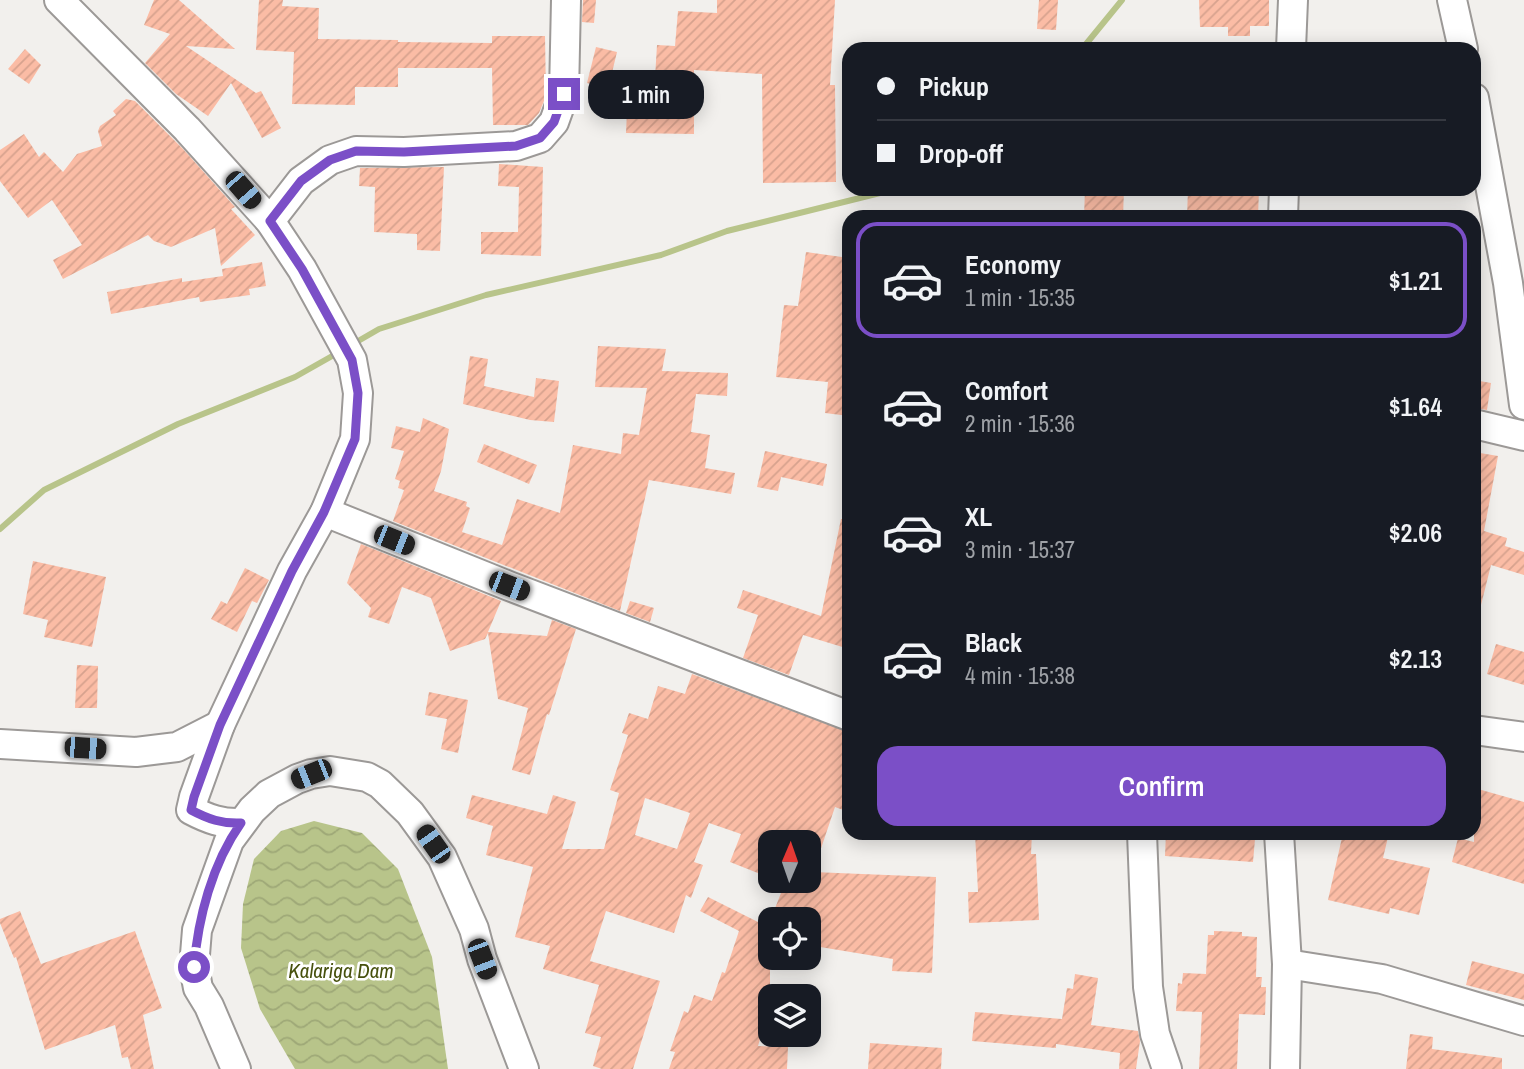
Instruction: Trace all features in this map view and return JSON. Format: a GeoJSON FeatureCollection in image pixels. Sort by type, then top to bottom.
{"type":"FeatureCollection","features":[{"type":"Feature","properties":{"kind":"street"},"geometry":{"type":"LineString","coordinates":[[59,0],[187,129],[270,221],[302,269],[352,360],[358,393],[355,439],[324,512],[292,571],[220,725],[194,797],[191,810],[205,818],[226,824],[241,823]]}},
{"type":"Feature","properties":{"kind":"street"},"geometry":{"type":"LineString","coordinates":[[270,221],[301,181],[330,160],[356,151],[404,152],[516,146],[540,138],[554,122],[564,94],[566,0]]}},
{"type":"Feature","properties":{"kind":"street"},"geometry":{"type":"LineString","coordinates":[[1291,42],[1293,0]]}},
{"type":"Feature","properties":{"kind":"street"},"geometry":{"type":"LineString","coordinates":[[1452,0],[1461,42]]}},
{"type":"Feature","properties":{"kind":"street"},"geometry":{"type":"LineString","coordinates":[[1481,136],[1508,283],[1524,405]]}},
{"type":"Feature","properties":{"kind":"street"},"geometry":{"type":"LineString","coordinates":[[1481,426],[1524,436]]}},
{"type":"Feature","properties":{"kind":"street"},"geometry":{"type":"LineString","coordinates":[[324,512],[842,713]]}},
{"type":"Feature","properties":{"kind":"street"},"geometry":{"type":"LineString","coordinates":[[0,744],[136,751],[177,747],[220,725]]}},
{"type":"Feature","properties":{"kind":"street"},"geometry":{"type":"LineString","coordinates":[[1481,731],[1524,737]]}},
{"type":"Feature","properties":{"kind":"street"},"geometry":{"type":"LineString","coordinates":[[236,1069],[209,1006],[198,988],[194,967],[197,930],[229,841],[241,823],[269,794],[311,774],[330,771],[368,777],[380,784],[410,813],[442,857],[474,929],[482,959],[524,1069]]}},
{"type":"Feature","properties":{"kind":"street"},"geometry":{"type":"LineString","coordinates":[[1142,840],[1148,987],[1155,1034],[1167,1069]]}},
{"type":"Feature","properties":{"kind":"street"},"geometry":{"type":"LineString","coordinates":[[1279,840],[1287,964],[1285,1069]]}},
{"type":"Feature","properties":{"kind":"street"},"geometry":{"type":"LineString","coordinates":[[1287,964],[1382,979],[1524,1021]]}},
{"type":"Feature","properties":{"kind":"water","name":"Kalariga Dam"},"geometry":{"type":"Polygon","coordinates":[[[314,821],[362,833],[398,869],[432,957],[448,1069],[295,1069],[260,1009],[241,948],[243,904],[254,859],[281,831],[314,821]]]}},
{"type":"Feature","properties":{"kind":"building"},"geometry":{"type":"Polygon","coordinates":[[[154,0],[179,0],[235,49],[186,46],[256,93],[261,91],[281,128],[262,138],[231,83],[208,116],[176,94],[145,63],[170,34],[144,25],[154,0]]]}},
{"type":"Feature","properties":{"kind":"building"},"geometry":{"type":"Polygon","coordinates":[[[259,0],[283,0],[282,6],[319,8],[318,39],[492,43],[492,36],[545,36],[546,96],[539,113],[528,125],[493,125],[492,68],[398,68],[398,87],[355,87],[355,105],[292,104],[294,52],[256,50],[259,0]]]}},
{"type":"Feature","properties":{"kind":"building"},"geometry":{"type":"Polygon","coordinates":[[[583,0],[596,0],[594,23],[582,22],[583,0]]]}},
{"type":"Feature","properties":{"kind":"building"},"geometry":{"type":"Polygon","coordinates":[[[717,0],[835,0],[830,85],[835,85],[836,182],[763,183],[762,74],[694,70],[694,134],[626,133],[627,111],[653,111],[657,45],[675,46],[678,11],[717,13],[717,0]]]}},
{"type":"Feature","properties":{"kind":"building"},"geometry":{"type":"Polygon","coordinates":[[[1039,0],[1058,0],[1056,30],[1037,29],[1039,0]]]}},
{"type":"Feature","properties":{"kind":"building"},"geometry":{"type":"Polygon","coordinates":[[[1199,0],[1269,0],[1269,26],[1250,26],[1250,36],[1228,36],[1228,27],[1200,27],[1199,0]]]}},
{"type":"Feature","properties":{"kind":"building"},"geometry":{"type":"Polygon","coordinates":[[[596,47],[617,52],[608,89],[587,83],[596,47]]]}},
{"type":"Feature","properties":{"kind":"building"},"geometry":{"type":"Polygon","coordinates":[[[25,49],[41,65],[29,84],[8,69],[25,49]]]}},
{"type":"Feature","properties":{"kind":"building"},"geometry":{"type":"Polygon","coordinates":[[[126,99],[135,101],[184,150],[235,207],[231,209],[255,235],[221,266],[215,228],[171,247],[154,241],[148,235],[63,279],[53,260],[82,245],[52,200],[28,218],[0,181],[0,150],[24,134],[39,157],[44,152],[63,172],[77,154],[102,146],[98,131],[100,126],[116,115],[113,111],[126,99]]]}},
{"type":"Feature","properties":{"kind":"building"},"geometry":{"type":"Polygon","coordinates":[[[499,164],[543,167],[541,256],[481,254],[481,232],[518,232],[519,187],[498,186],[499,164]]]}},
{"type":"Feature","properties":{"kind":"building"},"geometry":{"type":"Polygon","coordinates":[[[444,167],[440,251],[417,250],[417,234],[374,232],[375,187],[359,186],[360,168],[444,167]]]}},
{"type":"Feature","properties":{"kind":"building"},"geometry":{"type":"Polygon","coordinates":[[[1085,196],[1124,196],[1123,210],[1084,210],[1085,196]]]}},
{"type":"Feature","properties":{"kind":"building"},"geometry":{"type":"Polygon","coordinates":[[[1188,196],[1259,196],[1258,210],[1187,210],[1188,196]]]}},
{"type":"Feature","properties":{"kind":"building"},"geometry":{"type":"Polygon","coordinates":[[[806,252],[842,257],[842,415],[825,413],[828,382],[776,377],[784,305],[798,306],[806,252]]]}},
{"type":"Feature","properties":{"kind":"building"},"geometry":{"type":"Polygon","coordinates":[[[262,262],[266,286],[249,289],[250,295],[200,302],[199,297],[111,314],[107,292],[182,278],[182,282],[223,276],[222,269],[262,262]]]}},
{"type":"Feature","properties":{"kind":"building"},"geometry":{"type":"Polygon","coordinates":[[[598,346],[666,349],[662,371],[728,373],[727,396],[696,394],[691,432],[710,435],[705,468],[735,473],[731,494],[649,480],[620,611],[393,521],[404,490],[398,488],[400,481],[395,479],[404,451],[391,448],[396,426],[420,432],[423,418],[449,429],[441,471],[434,491],[467,502],[466,506],[470,508],[462,532],[502,545],[517,499],[560,513],[573,445],[621,454],[623,433],[639,435],[647,388],[595,387],[598,346]]]}},
{"type":"Feature","properties":{"kind":"building"},"geometry":{"type":"Polygon","coordinates":[[[470,356],[488,359],[484,386],[534,397],[536,378],[559,381],[554,422],[530,420],[463,404],[470,356]]]}},
{"type":"Feature","properties":{"kind":"building"},"geometry":{"type":"Polygon","coordinates":[[[1481,381],[1491,383],[1487,410],[1481,409],[1481,381]]]}},
{"type":"Feature","properties":{"kind":"building"},"geometry":{"type":"Polygon","coordinates":[[[484,444],[537,465],[529,484],[477,462],[484,444]]]}},
{"type":"Feature","properties":{"kind":"building"},"geometry":{"type":"Polygon","coordinates":[[[765,451],[827,464],[823,486],[781,477],[778,491],[757,487],[765,451]]]}},
{"type":"Feature","properties":{"kind":"building"},"geometry":{"type":"Polygon","coordinates":[[[1481,453],[1498,456],[1484,531],[1507,538],[1505,546],[1524,552],[1524,575],[1491,565],[1481,605],[1481,453]]]}},
{"type":"Feature","properties":{"kind":"building"},"geometry":{"type":"Polygon","coordinates":[[[842,519],[842,647],[803,635],[789,675],[743,658],[758,615],[737,608],[743,590],[821,616],[842,519]]]}},
{"type":"Feature","properties":{"kind":"building"},"geometry":{"type":"Polygon","coordinates":[[[361,544],[501,601],[488,632],[547,636],[552,620],[576,629],[549,715],[547,714],[530,775],[512,770],[528,708],[498,699],[488,633],[485,639],[450,651],[431,598],[402,587],[389,624],[368,617],[371,608],[347,583],[361,544]]]}},
{"type":"Feature","properties":{"kind":"building"},"geometry":{"type":"Polygon","coordinates":[[[33,561],[106,577],[92,647],[44,637],[48,620],[23,614],[33,561]]]}},
{"type":"Feature","properties":{"kind":"building"},"geometry":{"type":"Polygon","coordinates":[[[245,568],[269,580],[257,603],[252,601],[237,632],[211,619],[221,601],[227,604],[245,568]]]}},
{"type":"Feature","properties":{"kind":"building"},"geometry":{"type":"Polygon","coordinates":[[[630,601],[654,608],[650,622],[626,613],[630,601]]]}},
{"type":"Feature","properties":{"kind":"building"},"geometry":{"type":"Polygon","coordinates":[[[1496,644],[1524,652],[1524,685],[1487,674],[1496,644]]]}},
{"type":"Feature","properties":{"kind":"building"},"geometry":{"type":"Polygon","coordinates":[[[77,665],[98,666],[97,708],[75,708],[77,665]]]}},
{"type":"Feature","properties":{"kind":"building"},"geometry":{"type":"Polygon","coordinates":[[[692,674],[842,729],[842,810],[835,807],[821,848],[821,830],[758,830],[758,873],[730,862],[741,834],[709,823],[694,862],[703,865],[691,898],[686,895],[674,933],[606,911],[590,961],[660,981],[633,1069],[602,1069],[593,1066],[601,1037],[585,1033],[599,985],[543,969],[550,946],[515,937],[533,867],[486,855],[493,826],[466,818],[472,795],[547,814],[553,795],[576,802],[562,849],[604,849],[619,793],[610,790],[628,735],[622,733],[629,713],[648,719],[658,686],[685,694],[692,674]],[[645,798],[635,835],[677,849],[690,813],[645,798]]]}},
{"type":"Feature","properties":{"kind":"building"},"geometry":{"type":"Polygon","coordinates":[[[429,692],[468,700],[458,753],[441,749],[447,719],[425,715],[429,692]]]}},
{"type":"Feature","properties":{"kind":"building"},"geometry":{"type":"Polygon","coordinates":[[[1481,790],[1524,802],[1524,884],[1452,862],[1458,840],[1481,840],[1481,790]]]}},
{"type":"Feature","properties":{"kind":"building"},"geometry":{"type":"Polygon","coordinates":[[[975,840],[1032,840],[1031,854],[1036,854],[1039,920],[969,923],[968,892],[978,892],[975,840]]]}},
{"type":"Feature","properties":{"kind":"building"},"geometry":{"type":"Polygon","coordinates":[[[1166,840],[1255,840],[1253,862],[1165,856],[1166,840]]]}},
{"type":"Feature","properties":{"kind":"building"},"geometry":{"type":"Polygon","coordinates":[[[1341,840],[1387,840],[1383,858],[1430,868],[1419,915],[1390,908],[1389,914],[1328,900],[1341,840]]]}},
{"type":"Feature","properties":{"kind":"building"},"geometry":{"type":"Polygon","coordinates":[[[821,872],[936,877],[932,973],[892,971],[893,959],[821,947],[821,907],[776,907],[781,893],[821,893],[821,872]]]}},
{"type":"Feature","properties":{"kind":"building"},"geometry":{"type":"Polygon","coordinates":[[[708,897],[758,922],[758,970],[770,970],[770,984],[758,984],[758,1047],[788,1047],[787,1069],[669,1069],[675,1052],[670,1051],[684,1011],[688,1013],[694,995],[712,1001],[739,931],[700,911],[708,897]]]}},
{"type":"Feature","properties":{"kind":"building"},"geometry":{"type":"Polygon","coordinates":[[[20,911],[41,964],[135,931],[162,1008],[143,1015],[154,1069],[131,1069],[128,1057],[122,1058],[115,1025],[45,1050],[16,957],[14,958],[0,923],[0,919],[20,911]]]}},
{"type":"Feature","properties":{"kind":"building"},"geometry":{"type":"Polygon","coordinates":[[[1214,931],[1242,932],[1242,936],[1257,937],[1256,977],[1262,977],[1261,987],[1266,987],[1265,1015],[1239,1014],[1237,1069],[1199,1069],[1202,1012],[1176,1011],[1178,983],[1182,984],[1183,973],[1206,974],[1208,935],[1214,935],[1214,931]]]}},
{"type":"Feature","properties":{"kind":"building"},"geometry":{"type":"Polygon","coordinates":[[[1472,961],[1524,974],[1524,1000],[1466,985],[1472,961]]]}},
{"type":"Feature","properties":{"kind":"building"},"geometry":{"type":"Polygon","coordinates":[[[1075,974],[1098,978],[1091,1025],[1138,1031],[1140,1041],[1136,1069],[1119,1069],[1120,1053],[1056,1044],[1056,1048],[972,1041],[975,1012],[1062,1019],[1067,988],[1073,989],[1075,974]]]}},
{"type":"Feature","properties":{"kind":"building"},"geometry":{"type":"Polygon","coordinates":[[[1410,1034],[1433,1037],[1432,1049],[1502,1058],[1502,1069],[1406,1069],[1410,1034]]]}},
{"type":"Feature","properties":{"kind":"building"},"geometry":{"type":"Polygon","coordinates":[[[870,1043],[942,1048],[941,1069],[868,1069],[870,1043]]]}},
{"type":"Feature","properties":{"kind":"waterway"},"geometry":{"type":"LineString","coordinates":[[1088,42],[1122,0]]}},
{"type":"Feature","properties":{"kind":"waterway"},"geometry":{"type":"LineString","coordinates":[[353,344],[379,329],[486,295],[661,255],[727,231],[868,196]]}},
{"type":"Feature","properties":{"kind":"waterway"},"geometry":{"type":"LineString","coordinates":[[0,529],[44,490],[178,424],[295,377],[341,351]]}},
{"type":"Feature","properties":{"kind":"route"},"geometry":{"type":"LineString","coordinates":[[194,967],[197,930],[204,908],[229,841],[241,823],[226,824],[205,818],[191,810],[194,797],[220,725],[292,571],[324,512],[355,439],[358,393],[352,360],[302,269],[270,221],[301,181],[330,160],[356,151],[404,152],[516,146],[540,138],[554,122],[564,94]]}}]}
